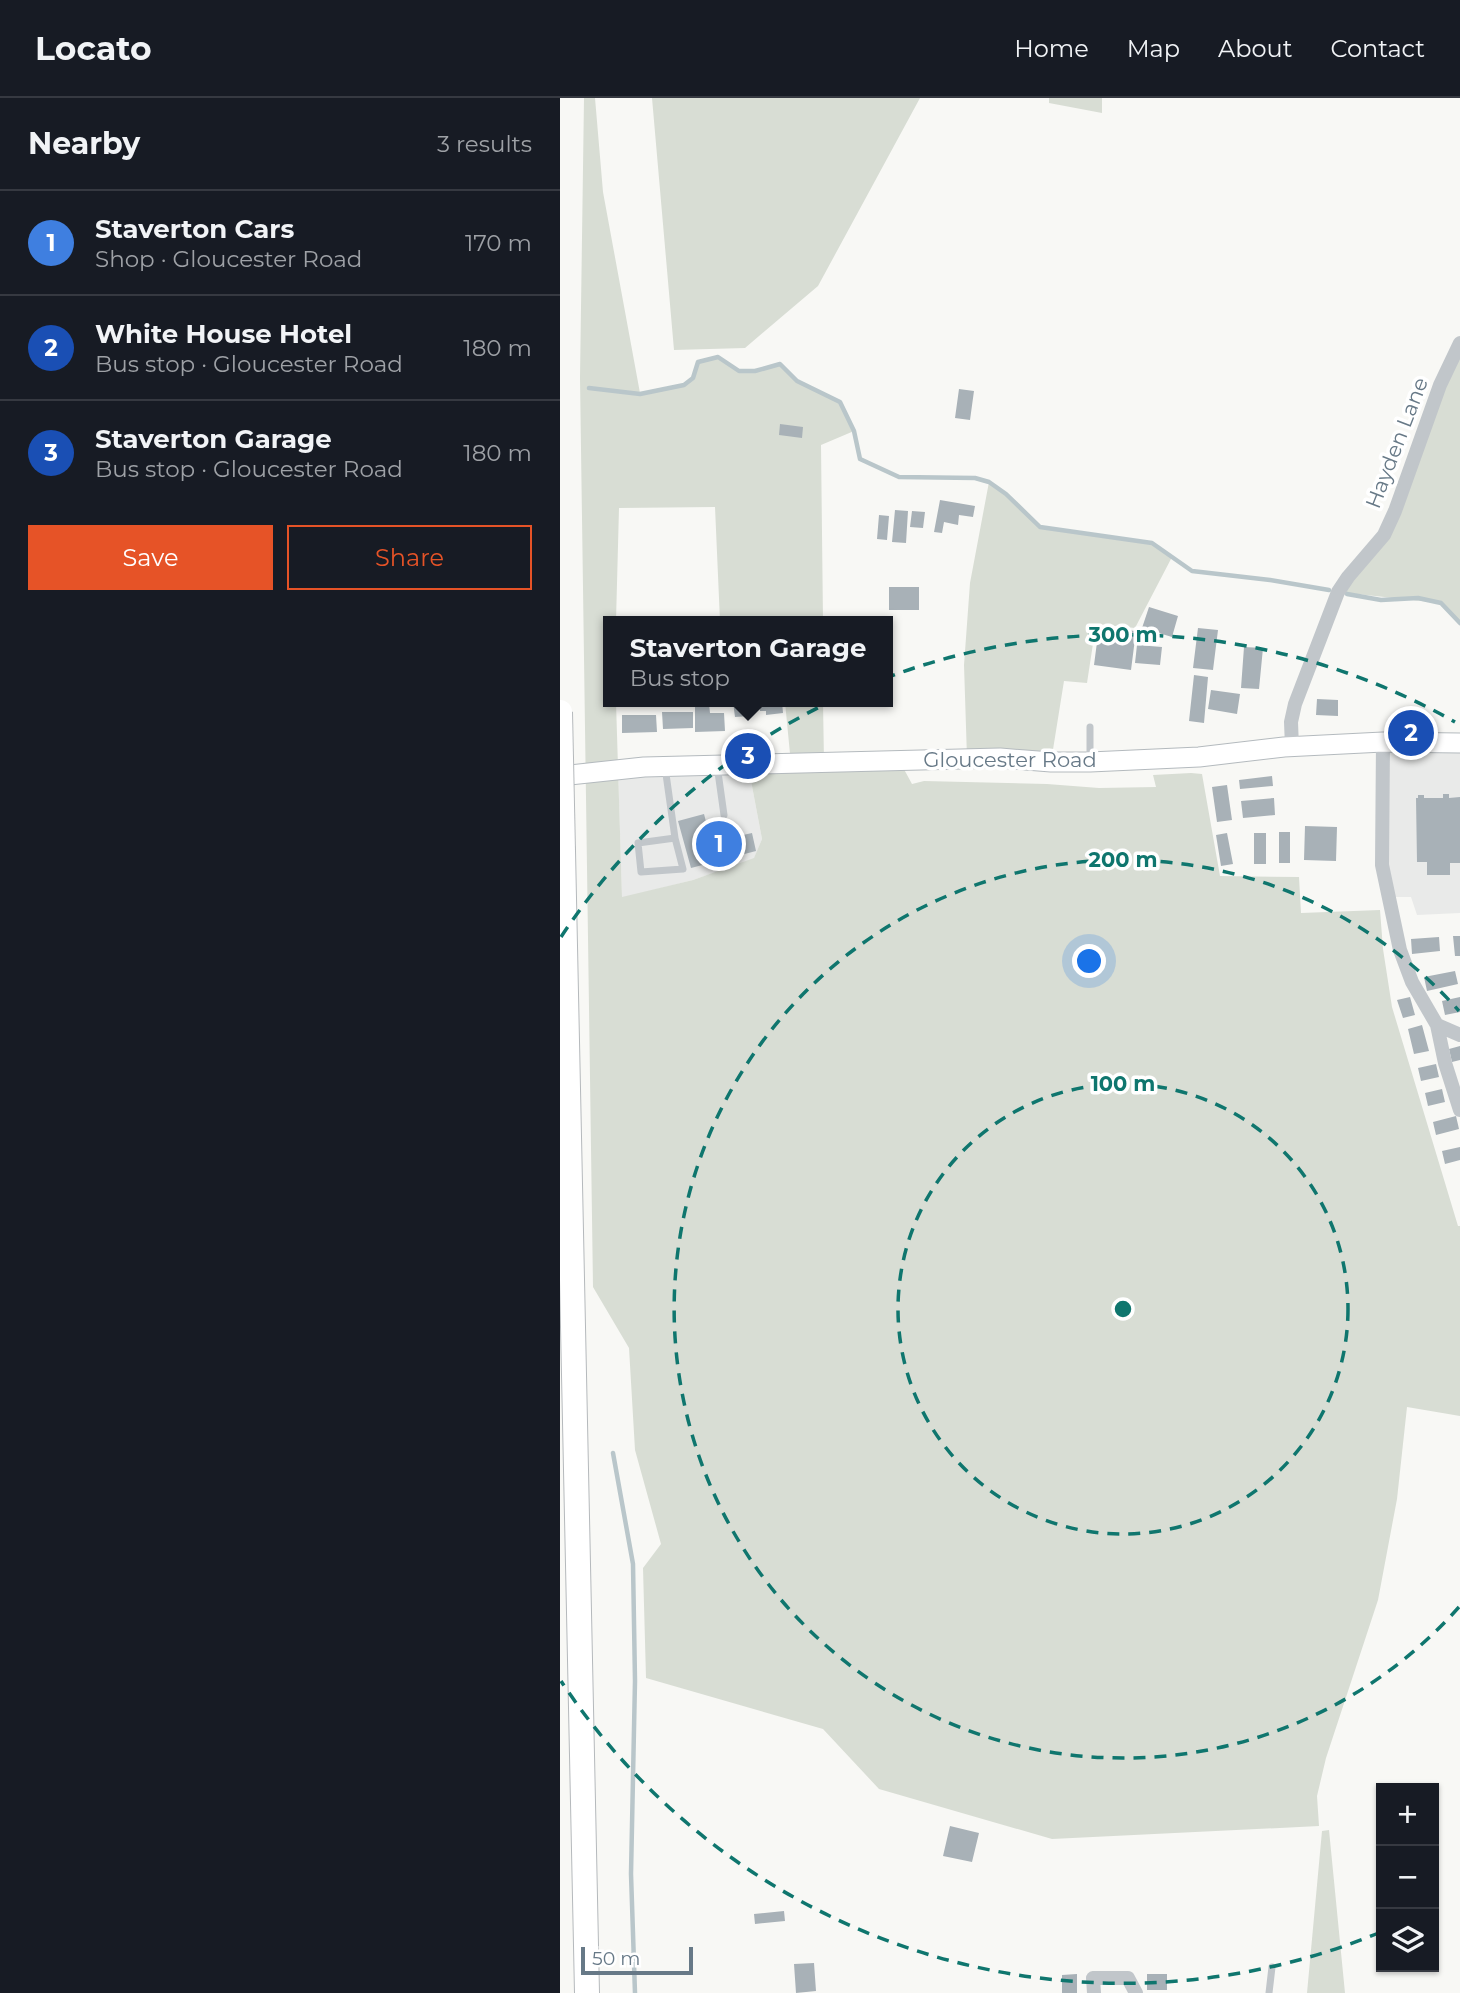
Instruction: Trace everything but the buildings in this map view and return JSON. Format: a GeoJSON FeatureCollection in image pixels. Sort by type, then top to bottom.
{"type":"FeatureCollection","features":[{"type":"Feature","properties":{"kind":"highway"},"geometry":{"type":"LineString","coordinates":[[560,711],[587,1993]]}},
{"type":"Feature","properties":{"kind":"main road","name":"Gloucester Road"},"geometry":{"type":"LineString","coordinates":[[560,776],[665,766],[1000,758],[1090,762],[1199,757],[1292,747],[1383,742],[1460,743]]}},
{"type":"Feature","properties":{"kind":"street","name":"Hayden Lane"},"geometry":{"type":"LineString","coordinates":[[1292,747],[1291,722],[1295,704],[1338,592],[1384,535],[1440,385],[1460,343]]}},
{"type":"Feature","properties":{"kind":"street"},"geometry":{"type":"LineString","coordinates":[[1383,742],[1382,865],[1400,950],[1412,982],[1437,1025],[1445,1063],[1460,1110]]}},
{"type":"Feature","properties":{"kind":"street"},"geometry":{"type":"LineString","coordinates":[[1437,1025],[1460,1035]]}},
{"type":"Feature","properties":{"kind":"street"},"geometry":{"type":"LineString","coordinates":[[1094,1993],[1093,1978],[1128,1978],[1136,1993]]}},
{"type":"Feature","properties":{"kind":"lane"},"geometry":{"type":"LineString","coordinates":[[1090,727],[1090,762]]}},
{"type":"Feature","properties":{"kind":"lane"},"geometry":{"type":"LineString","coordinates":[[717,765],[724,815]]}},
{"type":"Feature","properties":{"kind":"lane"},"geometry":{"type":"LineString","coordinates":[[665,766],[682,869],[641,872],[638,843],[675,838]]}},
{"type":"Feature","properties":{"kind":"lane"},"geometry":{"type":"LineString","coordinates":[[1269,1993],[1272,1967]]}},
{"type":"Feature","properties":{"kind":"shaded area"},"geometry":{"type":"Polygon","coordinates":[[[584,98],[595,98],[603,192],[640,393],[684,385],[693,377],[698,362],[718,357],[739,371],[755,371],[780,364],[797,381],[840,402],[854,431],[821,445],[823,616],[720,616],[715,507],[619,508],[616,616],[603,616],[603,707],[616,707],[622,897],[693,880],[754,858],[762,839],[748,765],[791,764],[785,707],[823,707],[824,762],[899,760],[912,784],[924,781],[1099,788],[1156,787],[1153,775],[1202,774],[1220,876],[1299,877],[1301,913],[1380,910],[1392,1007],[1460,1226],[1460,1416],[1407,1407],[1397,1499],[1378,1600],[1326,1758],[1317,1796],[1319,1826],[1052,1839],[879,1789],[823,1729],[646,1678],[643,1568],[661,1544],[635,1450],[629,1348],[593,1287],[580,378],[584,98]]]}},
{"type":"Feature","properties":{"kind":"shaded area"},"geometry":{"type":"Polygon","coordinates":[[[652,98],[920,98],[818,286],[745,348],[674,350],[652,98]]]}},
{"type":"Feature","properties":{"kind":"shaded area"},"geometry":{"type":"Polygon","coordinates":[[[1049,98],[1102,98],[1102,113],[1049,103],[1049,98]]]}},
{"type":"Feature","properties":{"kind":"shaded area"},"geometry":{"type":"Polygon","coordinates":[[[1460,350],[1460,622],[1440,603],[1338,592],[1384,535],[1460,350]]]}},
{"type":"Feature","properties":{"kind":"shaded area"},"geometry":{"type":"Polygon","coordinates":[[[989,482],[1006,494],[1040,527],[1152,543],[1172,557],[1135,628],[1096,624],[1087,683],[1064,681],[1051,762],[967,758],[964,665],[970,583],[989,482]]]}},
{"type":"Feature","properties":{"kind":"shaded area"},"geometry":{"type":"Polygon","coordinates":[[[1383,742],[1460,743],[1460,913],[1417,915],[1411,897],[1389,897],[1383,742]]]}},
{"type":"Feature","properties":{"kind":"shaded area"},"geometry":{"type":"Polygon","coordinates":[[[748,765],[762,839],[754,859],[693,880],[622,898],[618,769],[748,765]]]}},
{"type":"Feature","properties":{"kind":"shaded area"},"geometry":{"type":"Polygon","coordinates":[[[1329,1830],[1345,1993],[1307,1993],[1322,1831],[1329,1830]]]}},
{"type":"Feature","properties":{"kind":"waterway"},"geometry":{"type":"LineString","coordinates":[[589,388],[640,394],[684,385],[693,378],[698,362],[718,357],[739,371],[755,371],[780,364],[797,381],[840,402],[854,431],[860,459],[899,477],[975,478],[989,482],[1006,494],[1040,527],[1152,543],[1192,571],[1329,590]]}},
{"type":"Feature","properties":{"kind":"waterway"},"geometry":{"type":"LineString","coordinates":[[1347,594],[1381,600],[1418,598],[1441,603],[1460,623]]}},
{"type":"Feature","properties":{"kind":"waterway"},"geometry":{"type":"LineString","coordinates":[[613,1453],[633,1564],[635,1681],[631,1874],[635,1993]]}},
{"type":"Feature","properties":{"kind":"place","name":"White House Hotel"},"geometry":{"type":"Point","coordinates":[1411,733]}},
{"type":"Feature","properties":{"kind":"place","name":"Staverton Garage"},"geometry":{"type":"Point","coordinates":[748,756]}},
{"type":"Feature","properties":{"kind":"place","name":"Staverton Cars"},"geometry":{"type":"Point","coordinates":[719,844]}}]}
